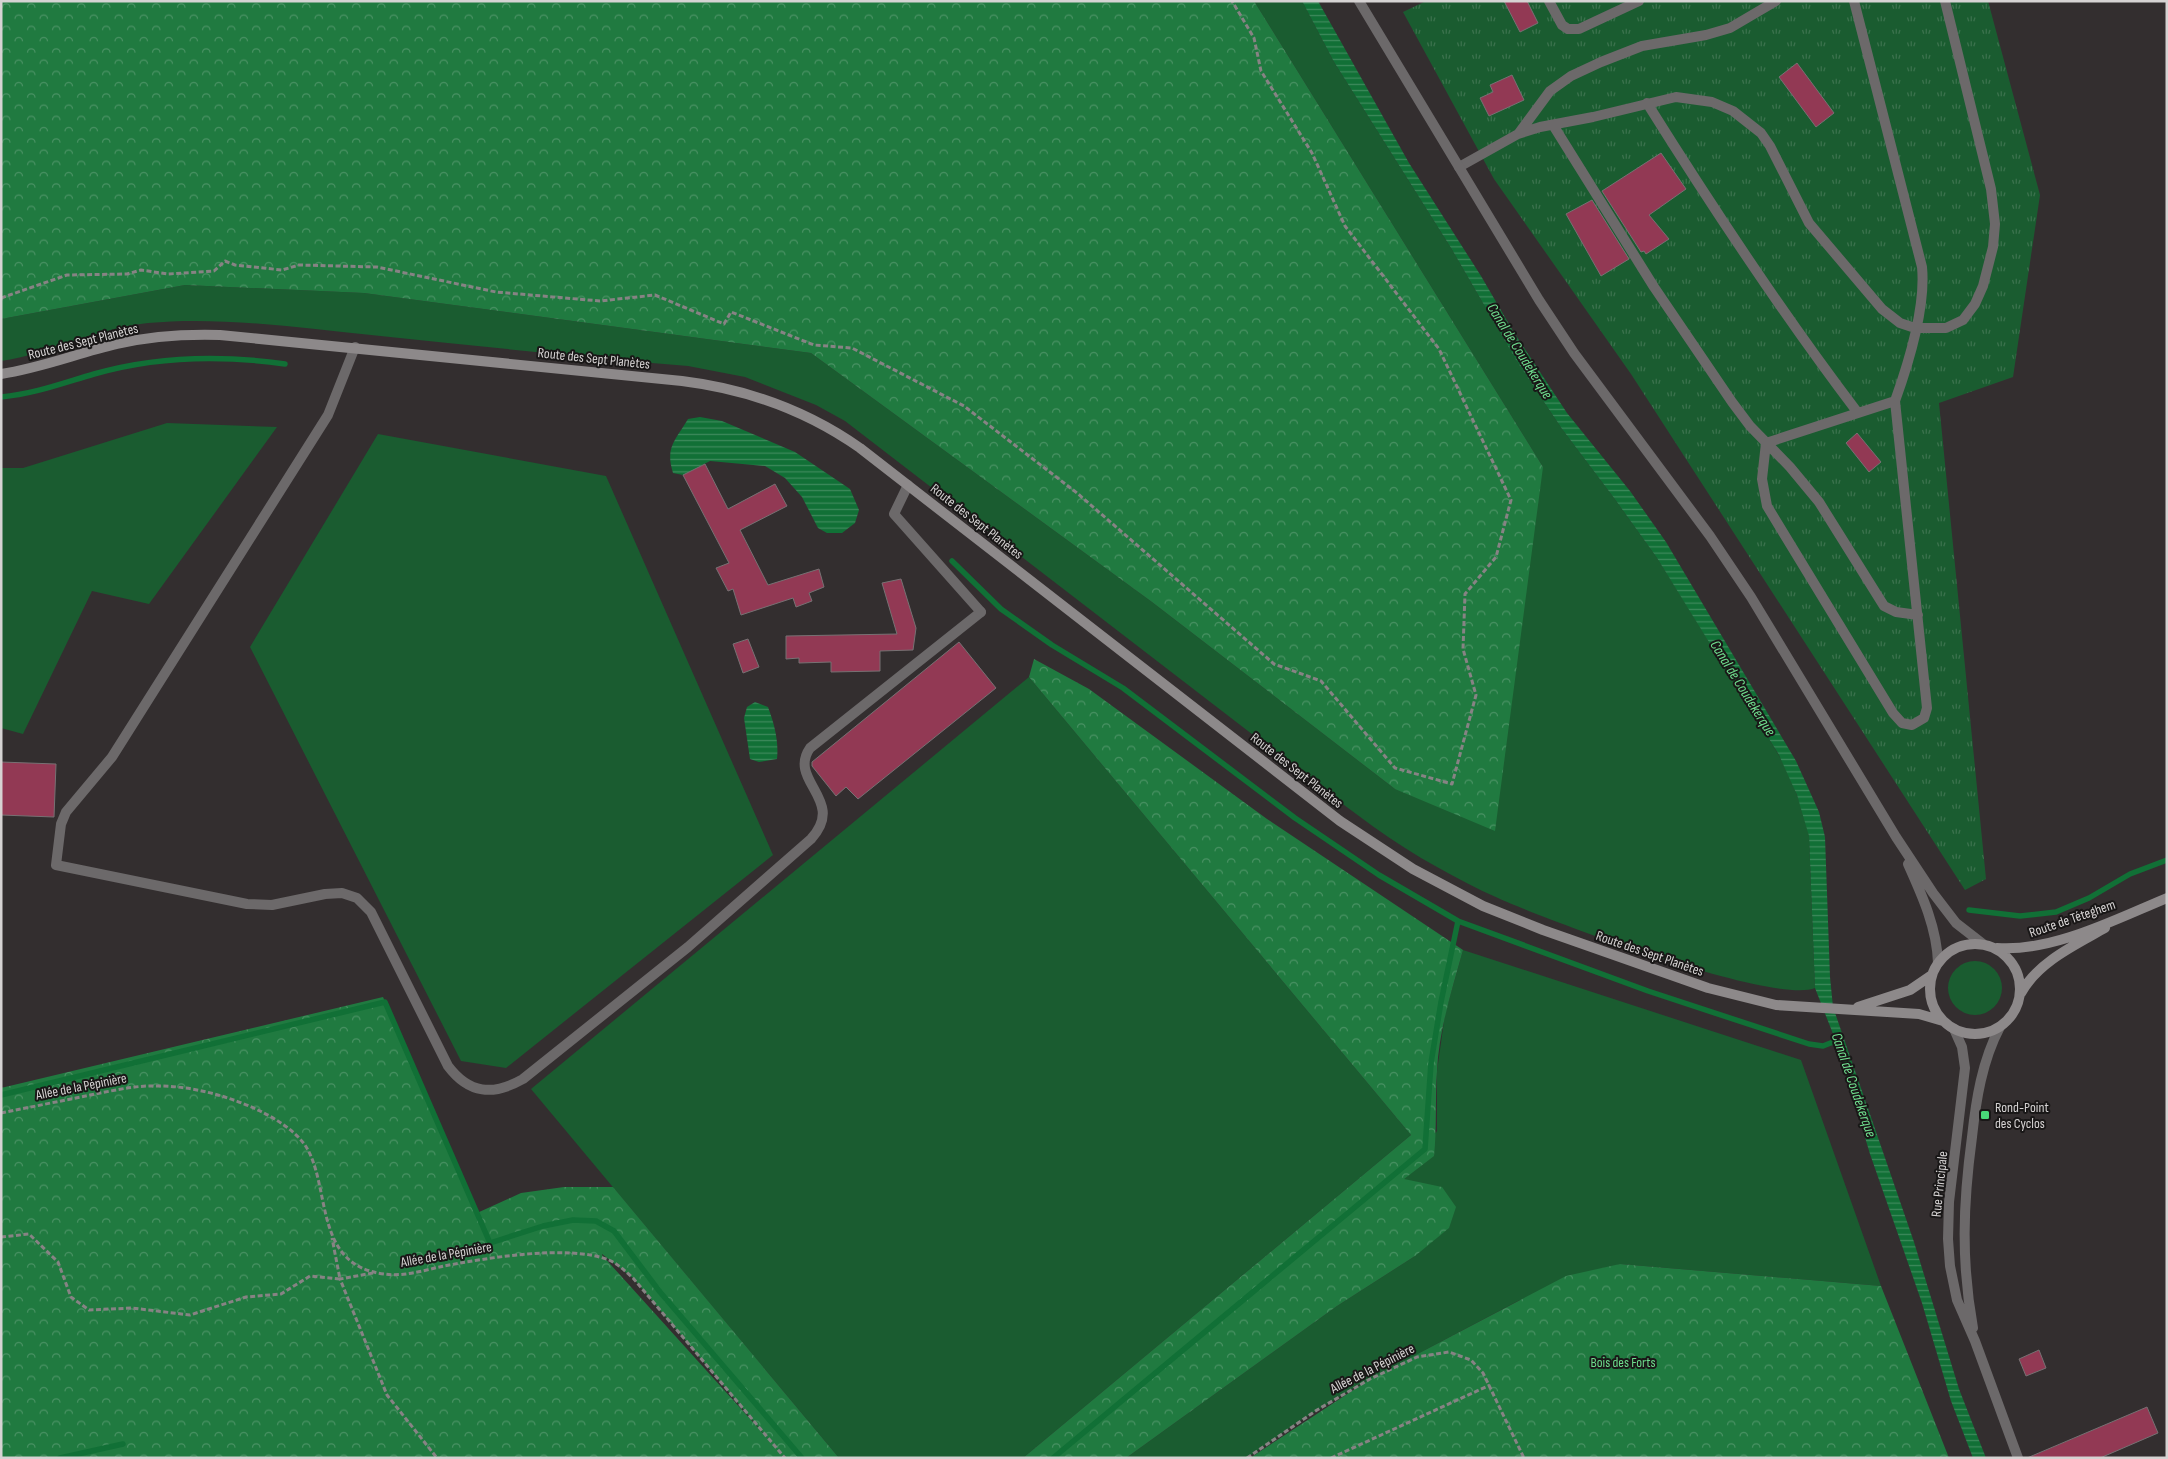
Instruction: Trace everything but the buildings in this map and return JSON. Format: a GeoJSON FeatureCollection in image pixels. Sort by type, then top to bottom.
{"type":"FeatureCollection","features":[{"type":"Feature","properties":{"kind":"main road","name":"Route des Sept Planètes"},"geometry":{"type":"LineString","coordinates":[[1,374],[33,368],[118,344],[182,335],[238,335],[665,379],[732,389],[780,404],[830,428],[908,485],[1340,821],[1413,869],[1483,906],[1570,940],[1730,994],[1769,1004],[1803,1008],[1919,1014],[1943,1021]]}},
{"type":"Feature","properties":{"kind":"main road","name":"Route de Téteghem"},"geometry":{"type":"LineString","coordinates":[[1996,948],[2020,949],[2039,946],[2167,898]]}},
{"type":"Feature","properties":{"kind":"main road","name":"Route de Téteghem"},"geometry":{"type":"LineString","coordinates":[[2020,994],[2030,979],[2048,963],[2128,914]]}},
{"type":"Feature","properties":{"kind":"main road"},"geometry":{"type":"LineString","coordinates":[[1970,944],[1983,944],[1996,948],[2014,966],[2020,981],[2020,994],[2014,1013],[2000,1026],[1979,1034],[1954,1028],[1943,1021],[1932,1001],[1930,988],[1932,975],[1938,963],[1958,947],[1970,944]]}},
{"type":"Feature","properties":{"kind":"main road","name":"Route des Sept Planètes"},"geometry":{"type":"LineString","coordinates":[[1847,1009],[1879,1001],[1910,990],[1932,975]]}},
{"type":"Feature","properties":{"kind":"street"},"geometry":{"type":"LineString","coordinates":[[1360,1],[1539,300],[1574,353],[1710,536],[1760,611],[1896,838],[1949,915],[1964,930],[1983,944]]}},
{"type":"Feature","properties":{"kind":"street"},"geometry":{"type":"LineString","coordinates":[[1549,1],[1562,25],[1573,29],[1579,29],[1639,1]]}},
{"type":"Feature","properties":{"kind":"street"},"geometry":{"type":"LineString","coordinates":[[1518,134],[1550,91],[1585,69],[1642,46],[1717,32],[1741,23],[1776,1]]}},
{"type":"Feature","properties":{"kind":"street"},"geometry":{"type":"LineString","coordinates":[[1766,443],[1762,469],[1762,488],[1771,514],[1826,600],[1893,713],[1902,723],[1907,725],[1917,724],[1922,721],[1927,708],[1895,401],[1906,369],[1923,289],[1920,253],[1854,1]]}},
{"type":"Feature","properties":{"kind":"street"},"geometry":{"type":"LineString","coordinates":[[1459,167],[1518,134],[1676,97],[1701,99],[1733,110],[1752,124],[1770,146],[1797,203],[1818,236],[1882,309],[1900,323],[1915,328],[1946,328],[1969,314],[1983,286],[1994,235],[1993,195],[1946,1]]}},
{"type":"Feature","properties":{"kind":"street"},"geometry":{"type":"LineString","coordinates":[[1647,103],[1736,244],[1801,337],[1858,413]]}},
{"type":"Feature","properties":{"kind":"street"},"geometry":{"type":"LineString","coordinates":[[1554,125],[1660,295],[1732,402],[1819,502],[1884,606],[1896,612],[1918,615]]}},
{"type":"Feature","properties":{"kind":"street"},"geometry":{"type":"LineString","coordinates":[[355,347],[328,415],[112,757],[69,806],[61,824],[56,865],[254,905],[284,904],[334,893],[357,898],[371,912],[448,1066],[459,1079],[473,1087],[498,1090],[523,1079],[688,947],[811,839],[820,828],[823,815],[821,801],[804,768],[805,757],[810,748],[982,612],[894,514],[908,485]]}},
{"type":"Feature","properties":{"kind":"street"},"geometry":{"type":"LineString","coordinates":[[1766,443],[1895,401]]}},
{"type":"Feature","properties":{"kind":"street"},"geometry":{"type":"LineString","coordinates":[[1896,838],[1930,918],[1937,944],[1938,963]]}},
{"type":"Feature","properties":{"kind":"street","name":"Rue Principale"},"geometry":{"type":"LineString","coordinates":[[1975,1341],[1965,1276],[1964,1205],[1978,1096],[1988,1056],[2000,1026]]}},
{"type":"Feature","properties":{"kind":"street","name":"Rue Principale"},"geometry":{"type":"LineString","coordinates":[[1954,1028],[1962,1047],[1965,1068],[1950,1190],[1948,1239],[1957,1300],[1975,1341],[2018,1458]]}},
{"type":"Feature","properties":{"kind":"path"},"geometry":{"type":"LineString","coordinates":[[1,298],[67,275],[127,274],[141,270],[168,274],[214,272],[225,261],[235,265],[282,270],[299,265],[378,266],[496,292],[600,301],[654,295],[724,324],[731,312],[814,345],[852,348],[964,406],[1077,493],[1274,664],[1322,681],[1395,768],[1452,784],[1476,695],[1463,649],[1465,594],[1496,557],[1512,500],[1439,350],[1345,226],[1312,153],[1261,71],[1254,38],[1232,1]]}},
{"type":"Feature","properties":{"kind":"path","name":"Allée de la Pépinière"},"geometry":{"type":"LineString","coordinates":[[1,1113],[119,1090],[158,1086],[190,1089],[234,1101],[282,1124],[304,1144],[312,1163],[334,1240],[345,1254],[362,1267],[375,1272],[394,1275],[492,1257],[518,1255],[580,1254],[611,1261],[633,1278],[785,1458]]}},
{"type":"Feature","properties":{"kind":"path"},"geometry":{"type":"LineString","coordinates":[[330,1230],[340,1279],[387,1395],[438,1458]]}},
{"type":"Feature","properties":{"kind":"path"},"geometry":{"type":"LineString","coordinates":[[1,1237],[29,1234],[58,1262],[71,1297],[89,1310],[132,1308],[190,1315],[246,1297],[281,1294],[310,1276],[340,1279],[375,1272]]}},
{"type":"Feature","properties":{"kind":"path","name":"Allée de la Pépinière"},"geometry":{"type":"LineString","coordinates":[[1247,1458],[1317,1410],[1370,1379],[1417,1357],[1449,1352],[1464,1356],[1476,1365],[1490,1385],[1524,1458]]}},
{"type":"Feature","properties":{"kind":"path"},"geometry":{"type":"LineString","coordinates":[[1331,1458],[1490,1385]]}},
{"type":"Feature","properties":{"kind":"green space"},"geometry":{"type":"Polygon","coordinates":[[[1,1],[1254,1],[1543,467],[1495,831],[1395,789],[1152,602],[811,353],[364,293],[185,285],[1,319],[1,1]]]}},
{"type":"Feature","properties":{"kind":"green space"},"geometry":{"type":"Polygon","coordinates":[[[1254,1],[1302,1],[1334,62],[1451,248],[1516,360],[1562,429],[1657,558],[1726,667],[1787,769],[1807,822],[1809,836],[1815,988],[1792,990],[1755,984],[1659,958],[1562,924],[1490,895],[1421,858],[1343,804],[845,421],[816,405],[745,377],[688,366],[288,326],[203,321],[175,321],[129,326],[92,335],[20,358],[1,361],[1,319],[185,285],[364,293],[811,353],[1152,602],[1395,789],[1543,467],[1254,1]]]}},
{"type":"Feature","properties":{"kind":"green space"},"geometry":{"type":"Polygon","coordinates":[[[1426,1],[1988,1],[2040,195],[2013,377],[1939,403],[1986,879],[1965,890],[1631,374],[1494,179],[1403,12],[1426,1]]]}},
{"type":"Feature","properties":{"kind":"green space"},"geometry":{"type":"Polygon","coordinates":[[[167,423],[277,427],[149,604],[92,591],[23,734],[1,728],[1,468],[23,468],[167,423]]]}},
{"type":"Feature","properties":{"kind":"green space"},"geometry":{"type":"Polygon","coordinates":[[[378,434],[606,476],[773,855],[506,1068],[461,1061],[250,647],[378,434]]]}},
{"type":"Feature","properties":{"kind":"green space"},"geometry":{"type":"Polygon","coordinates":[[[1034,659],[1089,689],[1267,819],[1463,950],[1440,1040],[1436,1082],[1434,1156],[1404,1179],[1442,1187],[1456,1207],[1449,1228],[1415,1256],[1337,1306],[1126,1458],[1023,1458],[1411,1135],[1029,677],[1034,659]]]}},
{"type":"Feature","properties":{"kind":"green space"},"geometry":{"type":"Polygon","coordinates":[[[1029,677],[1411,1135],[1023,1458],[839,1458],[531,1089],[1029,677]]]}},
{"type":"Feature","properties":{"kind":"green space"},"geometry":{"type":"Polygon","coordinates":[[[1463,950],[1801,1060],[1881,1286],[1620,1264],[1518,1301],[1357,1386],[1298,1422],[1247,1458],[1126,1458],[1337,1306],[1415,1256],[1403,1179],[1437,1131],[1437,1071],[1445,1014],[1463,950]]]}},
{"type":"Feature","properties":{"kind":"green space"},"geometry":{"type":"Polygon","coordinates":[[[1975,961],[1985,963],[1994,969],[2000,978],[2002,988],[2000,998],[1994,1007],[1985,1013],[1975,1015],[1965,1013],[1956,1007],[1950,998],[1948,988],[1950,978],[1956,969],[1965,963],[1975,961]]]}},
{"type":"Feature","properties":{"kind":"green space"},"geometry":{"type":"Polygon","coordinates":[[[383,997],[477,1213],[521,1193],[564,1187],[613,1187],[839,1458],[1,1458],[1,1088],[383,997]],[[602,1254],[770,1441],[633,1278],[602,1254]]]}},
{"type":"Feature","properties":{"kind":"green space","name":"Bois des Forts"},"geometry":{"type":"Polygon","coordinates":[[[1620,1264],[1881,1286],[1949,1458],[1250,1458],[1370,1379],[1566,1276],[1620,1264]]]}},
{"type":"Feature","properties":{"kind":"water","name":"Canal de Coudekerque"},"geometry":{"type":"Polygon","coordinates":[[[1302,1],[1318,1],[1409,163],[1481,276],[1513,331],[1567,413],[1630,491],[1666,542],[1796,761],[1819,812],[1825,837],[1830,977],[1833,1007],[1914,1242],[1959,1389],[1986,1458],[1973,1458],[1951,1401],[1922,1303],[1870,1154],[1837,1044],[1815,988],[1809,836],[1797,795],[1779,755],[1657,558],[1562,429],[1516,360],[1451,248],[1334,62],[1302,1]]]}},
{"type":"Feature","properties":{"kind":"water"},"geometry":{"type":"Polygon","coordinates":[[[700,417],[722,421],[795,452],[850,489],[859,510],[855,523],[842,533],[827,533],[818,528],[802,497],[785,478],[765,466],[710,461],[683,475],[673,473],[670,457],[675,439],[688,419],[700,417]]]}},
{"type":"Feature","properties":{"kind":"water"},"geometry":{"type":"Polygon","coordinates":[[[755,702],[768,707],[776,732],[777,759],[759,762],[750,759],[744,718],[747,707],[755,702]]]}},
{"type":"Feature","properties":{"kind":"waterway"},"geometry":{"type":"LineString","coordinates":[[1,397],[37,391],[118,368],[166,361],[213,358],[285,364]]}},
{"type":"Feature","properties":{"kind":"waterway","name":"Canal de Coudekerque"},"geometry":{"type":"LineString","coordinates":[[952,561],[1001,609],[1052,645],[1123,688],[1295,818],[1379,875],[1458,921],[1648,991],[1809,1044],[1823,1046],[1838,1040]]}},
{"type":"Feature","properties":{"kind":"waterway"},"geometry":{"type":"LineString","coordinates":[[1969,910],[2020,916],[2056,912],[2089,898],[2130,874],[2167,860]]}},
{"type":"Feature","properties":{"kind":"waterway"},"geometry":{"type":"LineString","coordinates":[[1053,1458],[1425,1149],[1431,1063],[1441,1002],[1458,921]]}},
{"type":"Feature","properties":{"kind":"waterway"},"geometry":{"type":"LineString","coordinates":[[1,1095],[385,1002],[490,1243],[543,1226],[573,1220],[596,1221],[614,1231],[660,1292],[802,1458]]}},
{"type":"Feature","properties":{"kind":"waterway"},"geometry":{"type":"LineString","coordinates":[[60,1458],[123,1444]]}},
{"type":"Feature","properties":{"kind":"place","name":"Rond-Point des Cyclos"},"geometry":{"type":"Point","coordinates":[1985,1115]}}]}
